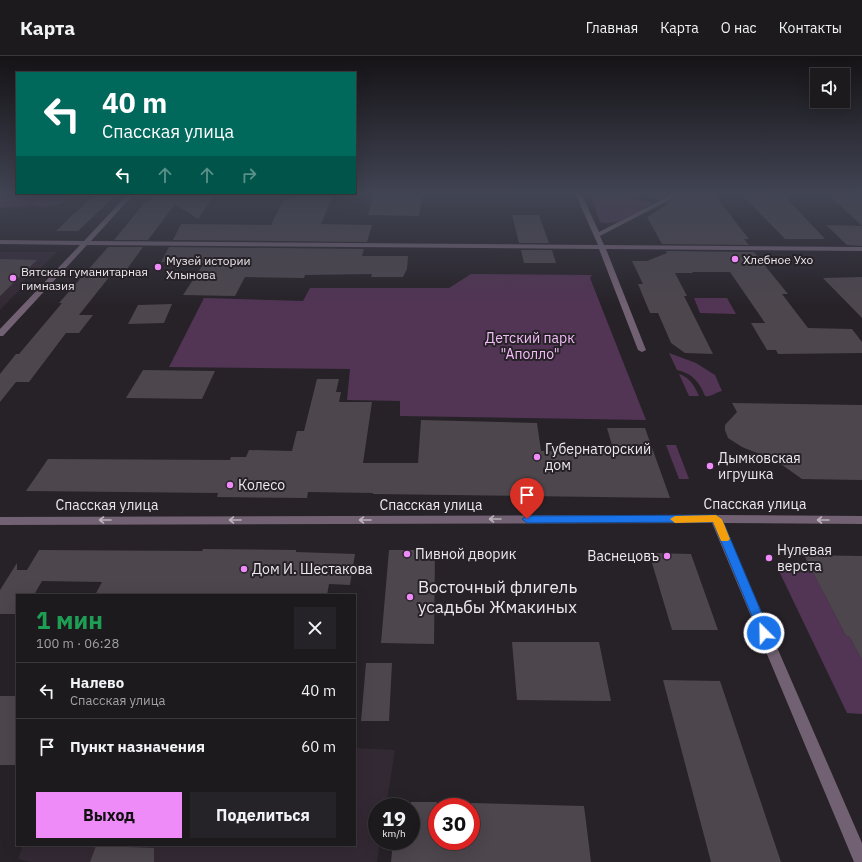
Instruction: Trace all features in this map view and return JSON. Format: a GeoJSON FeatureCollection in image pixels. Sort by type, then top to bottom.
{"type":"FeatureCollection","features":[{"type":"Feature","properties":{"kind":"street"},"geometry":{"type":"LineString","coordinates":[[0,334],[96,231]]}},
{"type":"Feature","properties":{"kind":"street"},"geometry":{"type":"LineString","coordinates":[[595,231],[642,350]]}},
{"type":"Feature","properties":{"kind":"street"},"geometry":{"type":"LineString","coordinates":[[597,235],[606,231]]}},
{"type":"Feature","properties":{"kind":"street"},"geometry":{"type":"LineString","coordinates":[[0,242],[862,249]]}},
{"type":"Feature","properties":{"kind":"street"},"geometry":{"type":"LineString","coordinates":[[716,519],[862,862]]}},
{"type":"Feature","properties":{"kind":"street","name":"Спасская улица"},"geometry":{"type":"LineString","coordinates":[[0,521],[862,520]]}},
{"type":"Feature","properties":{"kind":"shaded area","name":"Вятская гуманитарная гимназия"},"geometry":{"type":"Polygon","coordinates":[[[0,252],[57,252],[35,274],[30,274],[22,282],[27,282],[0,310],[0,252]]]}},
{"type":"Feature","properties":{"kind":"shaded area"},"geometry":{"type":"Polygon","coordinates":[[[356,748],[395,750],[387,798],[368,798],[368,850],[379,850],[377,862],[30,862],[18,859],[23,846],[356,846],[356,748]]]}},
{"type":"Feature","properties":{"kind":"green space","name":"Детский парк \"Аполло\""},"geometry":{"type":"Polygon","coordinates":[[[471,274],[592,275],[590,278],[646,420],[400,416],[400,401],[347,400],[350,369],[169,367],[204,298],[303,301],[310,288],[449,288],[471,274]]]}},
{"type":"Feature","properties":{"kind":"green space"},"geometry":{"type":"Polygon","coordinates":[[[694,298],[727,298],[736,314],[700,313],[694,298]]]}},
{"type":"Feature","properties":{"kind":"green space"},"geometry":{"type":"Polygon","coordinates":[[[669,353],[696,363],[715,375],[722,391],[710,396],[705,396],[695,379],[682,371],[677,370],[669,353]]]}},
{"type":"Feature","properties":{"kind":"green space"},"geometry":{"type":"Polygon","coordinates":[[[679,374],[683,375],[689,380],[699,396],[689,396],[679,374]]]}},
{"type":"Feature","properties":{"kind":"green space"},"geometry":{"type":"Polygon","coordinates":[[[666,445],[676,445],[689,479],[679,479],[666,445]]]}},
{"type":"Feature","properties":{"kind":"green space"},"geometry":{"type":"Polygon","coordinates":[[[778,569],[812,570],[846,636],[849,636],[862,660],[862,714],[847,713],[778,569]]]}},
{"type":"Feature","properties":{"kind":"building"},"geometry":{"type":"Polygon","coordinates":[[[122,231],[155,231],[148,240],[114,240],[122,231]]]}},
{"type":"Feature","properties":{"kind":"building"},"geometry":{"type":"Polygon","coordinates":[[[178,231],[370,231],[367,242],[173,240],[178,231]]]}},
{"type":"Feature","properties":{"kind":"building"},"geometry":{"type":"Polygon","coordinates":[[[516,231],[545,231],[549,243],[519,243],[516,231]]]}},
{"type":"Feature","properties":{"kind":"building"},"geometry":{"type":"Polygon","coordinates":[[[655,231],[742,231],[749,239],[744,239],[749,245],[662,244],[655,231]]]}},
{"type":"Feature","properties":{"kind":"building"},"geometry":{"type":"Polygon","coordinates":[[[777,231],[817,231],[825,239],[785,239],[777,231]]]}},
{"type":"Feature","properties":{"kind":"building"},"geometry":{"type":"Polygon","coordinates":[[[832,231],[862,231],[862,246],[847,245],[832,231]]]}},
{"type":"Feature","properties":{"kind":"building"},"geometry":{"type":"Polygon","coordinates":[[[108,247],[143,247],[122,276],[110,276],[79,315],[93,315],[79,333],[66,333],[29,382],[16,382],[0,402],[0,374],[16,354],[19,354],[62,303],[59,303],[108,247]]]}},
{"type":"Feature","properties":{"kind":"building"},"geometry":{"type":"Polygon","coordinates":[[[169,247],[364,249],[362,256],[408,256],[407,269],[403,277],[371,277],[372,274],[305,275],[304,278],[245,277],[235,296],[183,295],[204,263],[161,262],[169,247]]]}},
{"type":"Feature","properties":{"kind":"building"},"geometry":{"type":"Polygon","coordinates":[[[521,250],[552,250],[556,263],[524,263],[521,250]]]}},
{"type":"Feature","properties":{"kind":"building"},"geometry":{"type":"Polygon","coordinates":[[[666,251],[754,252],[788,294],[782,294],[808,328],[852,329],[862,342],[862,353],[778,354],[776,350],[767,350],[751,323],[765,323],[730,272],[692,272],[693,273],[675,273],[687,296],[684,296],[713,354],[685,353],[671,343],[658,313],[650,313],[638,284],[643,284],[632,261],[647,261],[667,253],[666,251]]]}},
{"type":"Feature","properties":{"kind":"building"},"geometry":{"type":"Polygon","coordinates":[[[0,259],[37,260],[0,296],[0,259]]]}},
{"type":"Feature","properties":{"kind":"building"},"geometry":{"type":"Polygon","coordinates":[[[862,277],[862,318],[823,278],[862,277]]]}},
{"type":"Feature","properties":{"kind":"building"},"geometry":{"type":"Polygon","coordinates":[[[172,304],[164,323],[128,324],[138,305],[172,304]]]}},
{"type":"Feature","properties":{"kind":"building"},"geometry":{"type":"Polygon","coordinates":[[[143,370],[215,371],[202,399],[126,398],[143,370]]]}},
{"type":"Feature","properties":{"kind":"building"},"geometry":{"type":"Polygon","coordinates":[[[317,379],[339,379],[336,392],[341,392],[339,402],[372,402],[363,463],[418,463],[421,420],[537,423],[541,451],[614,452],[607,428],[645,428],[670,498],[308,492],[307,498],[217,497],[218,493],[26,491],[48,459],[230,460],[231,457],[246,457],[249,450],[292,451],[297,431],[304,431],[317,379]]]}},
{"type":"Feature","properties":{"kind":"building"},"geometry":{"type":"Polygon","coordinates":[[[732,403],[862,405],[862,480],[802,479],[775,460],[742,447],[728,438],[725,430],[725,425],[737,412],[732,403]]]}},
{"type":"Feature","properties":{"kind":"building"},"geometry":{"type":"Polygon","coordinates":[[[203,549],[296,550],[296,552],[355,554],[350,585],[329,584],[327,594],[96,594],[102,582],[42,581],[35,594],[16,594],[16,614],[0,614],[0,590],[17,563],[17,570],[27,570],[39,550],[202,551],[203,549]]]}},
{"type":"Feature","properties":{"kind":"building","name":"Восточный флигель усадьбы Жмакиных"},"geometry":{"type":"Polygon","coordinates":[[[389,550],[435,550],[434,644],[381,643],[389,550]]]}},
{"type":"Feature","properties":{"kind":"building"},"geometry":{"type":"Polygon","coordinates":[[[649,553],[691,554],[718,630],[672,630],[649,553]]]}},
{"type":"Feature","properties":{"kind":"building"},"geometry":{"type":"Polygon","coordinates":[[[804,555],[862,556],[862,660],[849,636],[846,636],[804,555]]]}},
{"type":"Feature","properties":{"kind":"building"},"geometry":{"type":"Polygon","coordinates":[[[512,642],[599,642],[611,701],[517,700],[512,642]]]}},
{"type":"Feature","properties":{"kind":"building"},"geometry":{"type":"Polygon","coordinates":[[[366,663],[392,663],[389,721],[361,721],[366,663]]]}},
{"type":"Feature","properties":{"kind":"building"},"geometry":{"type":"Polygon","coordinates":[[[663,680],[720,681],[781,862],[711,862],[663,680]]]}},
{"type":"Feature","properties":{"kind":"building"},"geometry":{"type":"Polygon","coordinates":[[[0,696],[16,696],[16,765],[0,765],[0,696]]]}},
{"type":"Feature","properties":{"kind":"building"},"geometry":{"type":"Polygon","coordinates":[[[420,802],[428,802],[428,850],[480,850],[480,803],[584,806],[591,862],[391,862],[392,850],[420,850],[420,802]]]}},
{"type":"Feature","properties":{"kind":"building"},"geometry":{"type":"Polygon","coordinates":[[[96,846],[154,848],[154,862],[90,862],[96,846]]]}},
{"type":"Feature","properties":{"kind":"slow traffic"},"geometry":{"type":"LineString","coordinates":[[675,519],[716,519],[724,539]]}},
{"type":"Feature","properties":{"kind":"place","name":"Хлебное Ухо"},"geometry":{"type":"Point","coordinates":[735,259]}},
{"type":"Feature","properties":{"kind":"place","name":"Музей истории Хлынова"},"geometry":{"type":"Point","coordinates":[158,267]}},
{"type":"Feature","properties":{"kind":"place","name":"Вятская гуманитарная гимназия"},"geometry":{"type":"Point","coordinates":[13,278]}},
{"type":"Feature","properties":{"kind":"place","name":"Губернаторский дом"},"geometry":{"type":"Point","coordinates":[537,457]}},
{"type":"Feature","properties":{"kind":"place","name":"Дымковская игрушка"},"geometry":{"type":"Point","coordinates":[710,466]}},
{"type":"Feature","properties":{"kind":"place","name":"Колесо"},"geometry":{"type":"Point","coordinates":[230,485]}},
{"type":"Feature","properties":{"kind":"place","name":"Пивной дворик"},"geometry":{"type":"Point","coordinates":[407,554]}},
{"type":"Feature","properties":{"kind":"place","name":"Васнецовъ"},"geometry":{"type":"Point","coordinates":[667,556]}},
{"type":"Feature","properties":{"kind":"place","name":"Нулевая верста"},"geometry":{"type":"Point","coordinates":[769,558]}},
{"type":"Feature","properties":{"kind":"place","name":"Дом И. Шестакова"},"geometry":{"type":"Point","coordinates":[244,569]}},
{"type":"Feature","properties":{"kind":"place","name":"Восточный флигель усадьбы Жмакиных"},"geometry":{"type":"Point","coordinates":[410,597]}},
{"type":"Feature","properties":{"kind":"route"},"geometry":{"type":"LineString","coordinates":[[527,519],[716,519],[764,633]]}}]}
